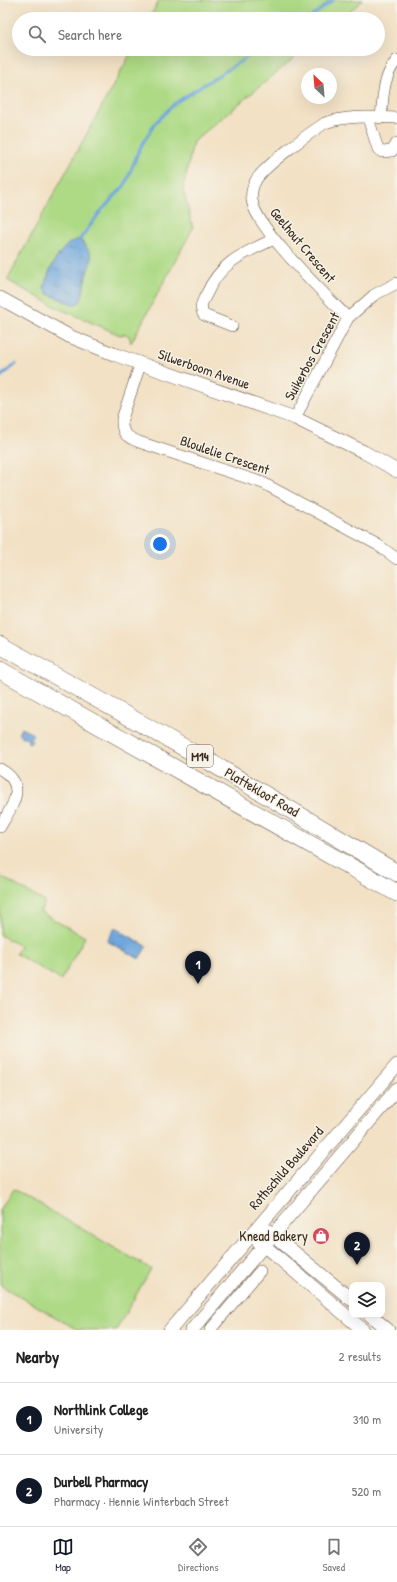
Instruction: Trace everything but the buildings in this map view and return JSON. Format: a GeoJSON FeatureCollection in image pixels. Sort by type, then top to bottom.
{"type":"FeatureCollection","features":[{"type":"Feature","properties":{"kind":"main road","name":"Plattekloof Road"},"geometry":{"type":"LineString","coordinates":[[0,645],[210,762],[397,872]]}},
{"type":"Feature","properties":{"kind":"main road","name":"Plattekloof Road"},"geometry":{"type":"LineString","coordinates":[[0,670],[397,893]]}},
{"type":"Feature","properties":{"kind":"street"},"geometry":{"type":"LineString","coordinates":[[381,118],[388,72],[397,60]]}},
{"type":"Feature","properties":{"kind":"street"},"geometry":{"type":"LineString","coordinates":[[368,118],[378,149],[382,152],[392,151],[397,143]]}},
{"type":"Feature","properties":{"kind":"street","name":"Geelhout Crescent"},"geometry":{"type":"LineString","coordinates":[[348,318],[315,285],[274,239],[260,220],[252,200],[252,189],[259,176],[325,123],[333,120],[397,118]]}},
{"type":"Feature","properties":{"kind":"street"},"geometry":{"type":"LineString","coordinates":[[232,326],[204,315],[201,308],[208,289],[225,265],[238,256],[274,239]]}},
{"type":"Feature","properties":{"kind":"street","name":"Suikerbos Crescent"},"geometry":{"type":"LineString","coordinates":[[295,418],[348,318],[374,295],[397,283]]}},
{"type":"Feature","properties":{"kind":"street","name":"Silwerboom Avenue"},"geometry":{"type":"LineString","coordinates":[[0,298],[69,336],[140,365],[220,391],[295,418],[364,452],[397,471]]}},
{"type":"Feature","properties":{"kind":"street","name":"Bloulelie Crescent"},"geometry":{"type":"LineString","coordinates":[[140,365],[122,419],[121,426],[124,433],[129,438],[263,483],[378,545],[397,559]]}},
{"type":"Feature","properties":{"kind":"street"},"geometry":{"type":"LineString","coordinates":[[0,769],[11,776],[16,788],[15,799],[0,827]]}},
{"type":"Feature","properties":{"kind":"street","name":"Rothschild Boulevard"},"geometry":{"type":"LineString","coordinates":[[170,1330],[397,1065]]}},
{"type":"Feature","properties":{"kind":"street"},"geometry":{"type":"LineString","coordinates":[[192,1330],[397,1089]]}},
{"type":"Feature","properties":{"kind":"street"},"geometry":{"type":"LineString","coordinates":[[260,1224],[349,1297]]}},
{"type":"Feature","properties":{"kind":"street"},"geometry":{"type":"LineString","coordinates":[[250,1235],[363,1330]]}},
{"type":"Feature","properties":{"kind":"street"},"geometry":{"type":"LineString","coordinates":[[210,1330],[260,1271]]}},
{"type":"Feature","properties":{"kind":"street"},"geometry":{"type":"LineString","coordinates":[[374,1318],[388,1330]]}},
{"type":"Feature","properties":{"kind":"green space"},"geometry":{"type":"Polygon","coordinates":[[[159,0],[363,0],[349,12],[153,12],[159,0]]]}},
{"type":"Feature","properties":{"kind":"green space"},"geometry":{"type":"Polygon","coordinates":[[[129,56],[297,56],[193,142],[183,190],[193,228],[131,343],[129,336],[126,334],[120,335],[58,308],[7,280],[129,56]]]}},
{"type":"Feature","properties":{"kind":"green space"},"geometry":{"type":"Polygon","coordinates":[[[0,876],[45,902],[40,912],[85,937],[61,980],[16,954],[20,946],[0,935],[0,876]]]}},
{"type":"Feature","properties":{"kind":"green space"},"geometry":{"type":"Polygon","coordinates":[[[13,1189],[151,1269],[116,1330],[78,1330],[0,1285],[0,1210],[13,1189]]]}},
{"type":"Feature","properties":{"kind":"water"},"geometry":{"type":"Polygon","coordinates":[[[80,239],[90,252],[92,258],[86,276],[82,298],[80,302],[74,305],[48,294],[44,289],[50,270],[57,257],[71,242],[80,239]]]}},
{"type":"Feature","properties":{"kind":"water"},"geometry":{"type":"Polygon","coordinates":[[[21,728],[33,734],[31,738],[32,742],[28,743],[28,740],[18,734],[21,728]]]}},
{"type":"Feature","properties":{"kind":"water"},"geometry":{"type":"Polygon","coordinates":[[[115,928],[147,946],[139,959],[107,941],[115,928]]]}},
{"type":"Feature","properties":{"kind":"waterway"},"geometry":{"type":"LineString","coordinates":[[318,12],[333,0]]}},
{"type":"Feature","properties":{"kind":"waterway"},"geometry":{"type":"LineString","coordinates":[[80,239],[101,211],[125,185],[139,150],[155,123],[175,103],[249,56]]}},
{"type":"Feature","properties":{"kind":"waterway"},"geometry":{"type":"LineString","coordinates":[[0,377],[16,364]]}},
{"type":"Feature","properties":{"kind":"place","name":"Northlink College"},"geometry":{"type":"Point","coordinates":[198,984]}},
{"type":"Feature","properties":{"kind":"place","name":"Knead Bakery"},"geometry":{"type":"Point","coordinates":[321,1236]}},
{"type":"Feature","properties":{"kind":"place","name":"Durbell Pharmacy"},"geometry":{"type":"Point","coordinates":[357,1265]}}]}
